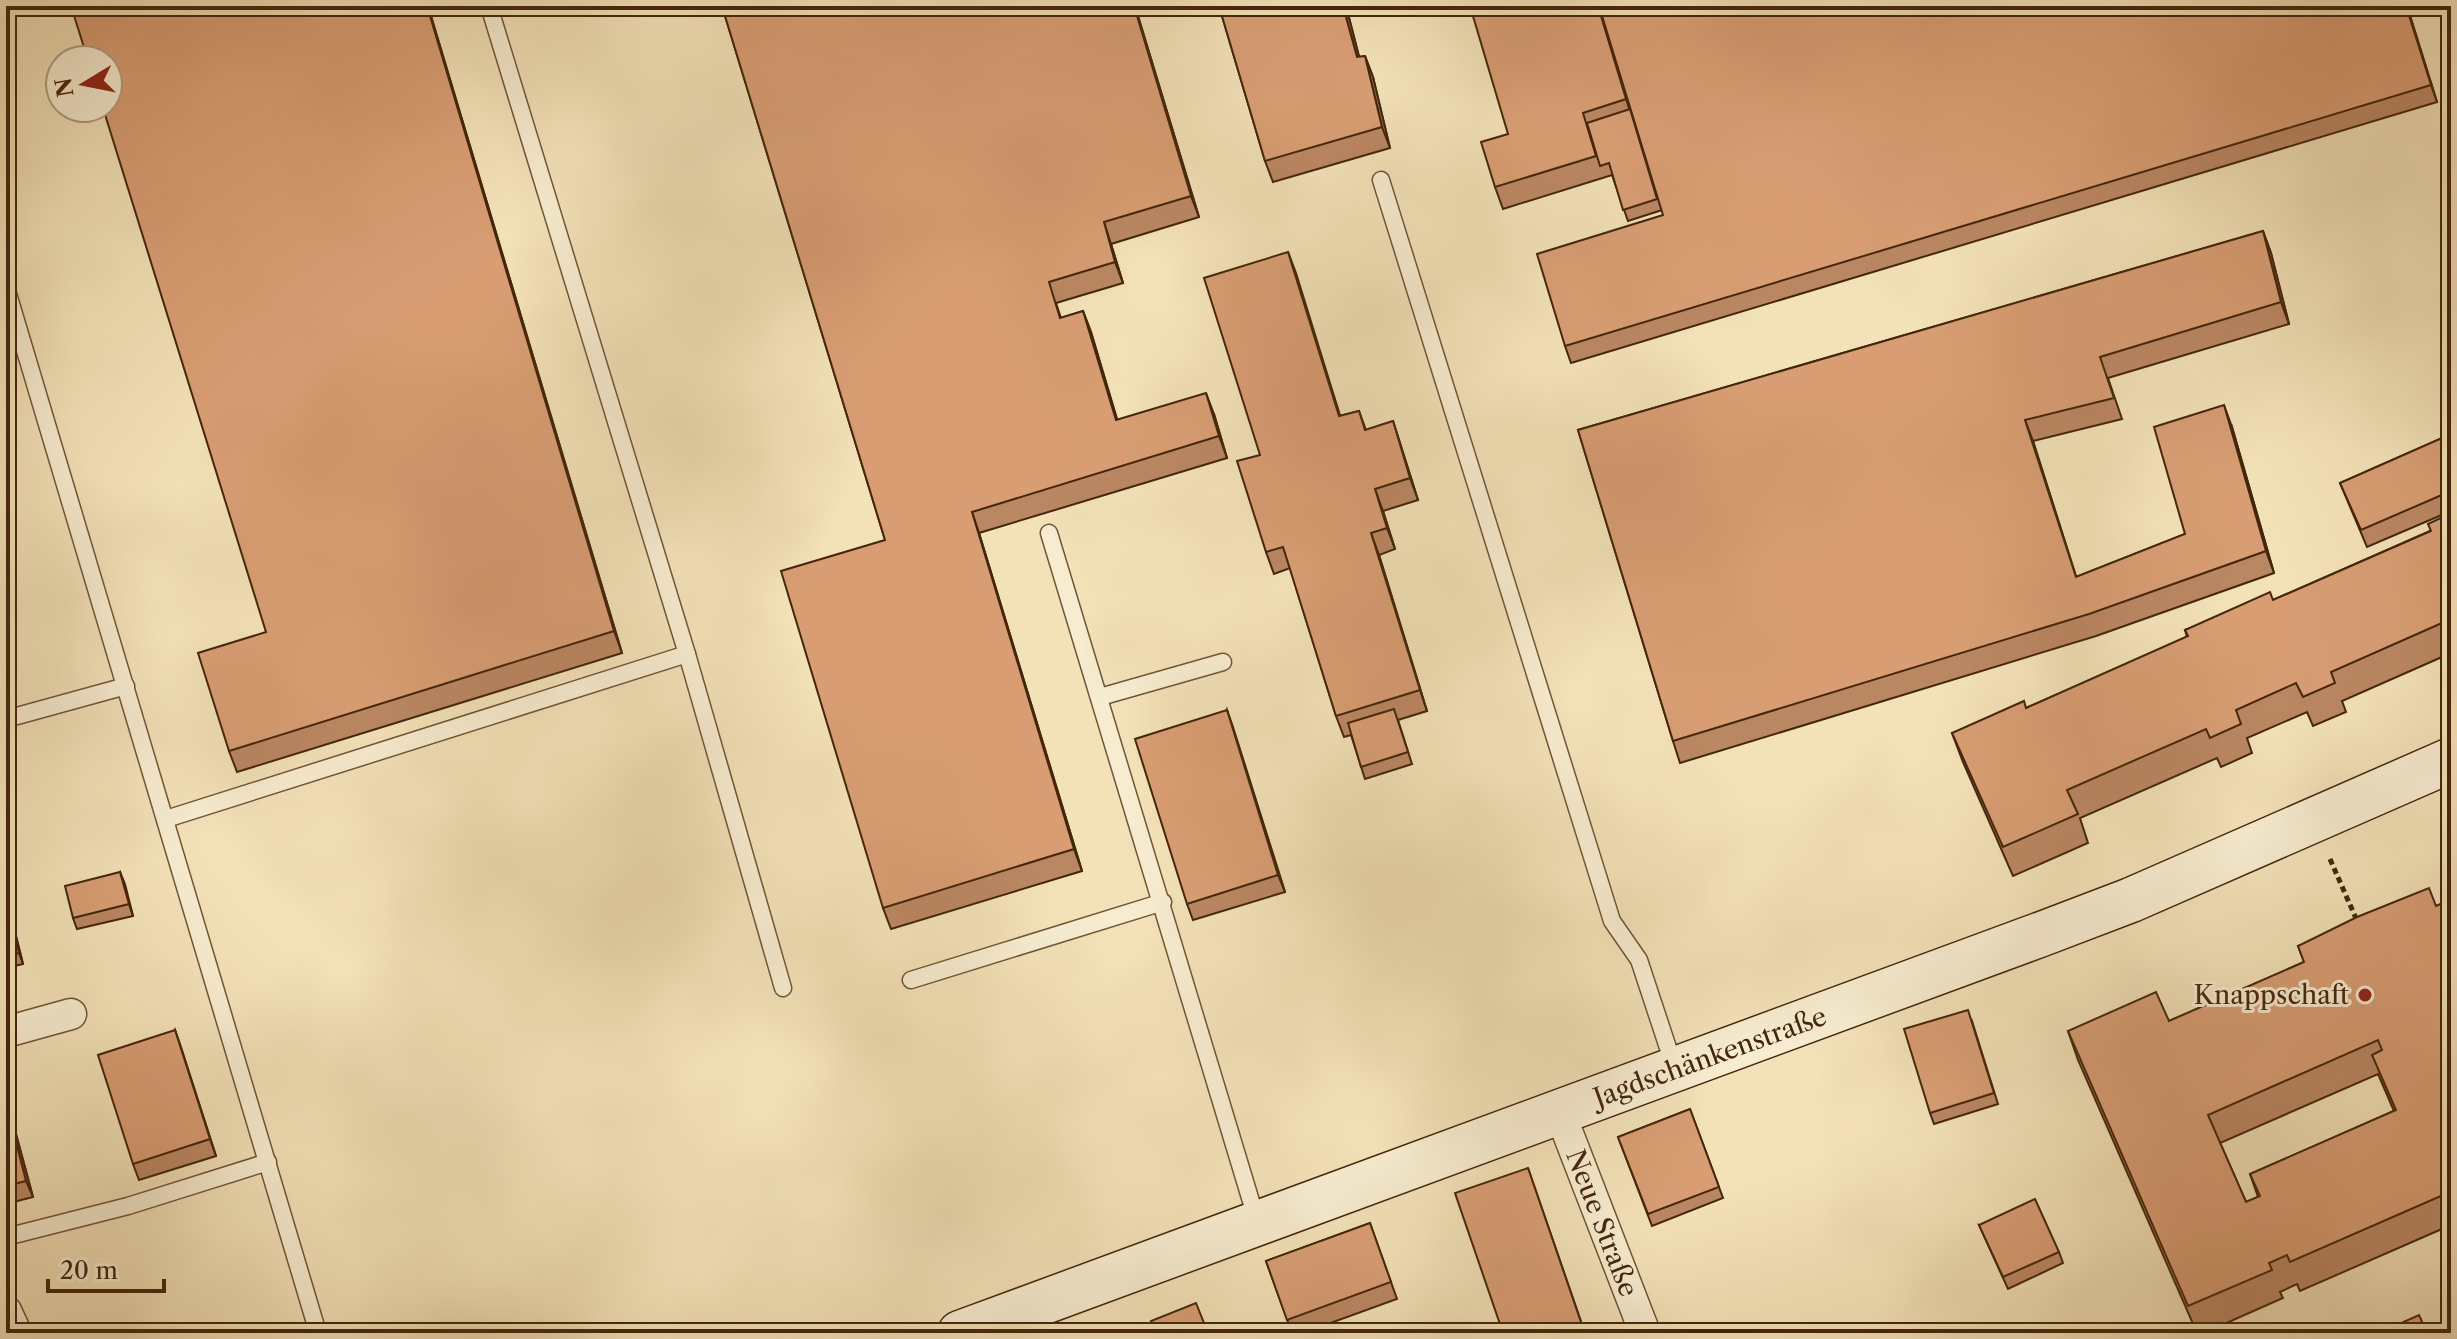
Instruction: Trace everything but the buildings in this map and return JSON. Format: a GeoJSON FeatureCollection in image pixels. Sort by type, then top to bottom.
{"type":"FeatureCollection","features":[{"type":"Feature","properties":{"kind":"main road","name":"Jagdschänkenstraße"},"geometry":{"type":"LineString","coordinates":[[960,1333],[2131,900],[2451,760]]}},
{"type":"Feature","properties":{"kind":"street"},"geometry":{"type":"LineString","coordinates":[[6,1032],[71,1014]]}},
{"type":"Feature","properties":{"kind":"street","name":"Neue Straße"},"geometry":{"type":"LineString","coordinates":[[1560,1113],[1645,1333]]}},
{"type":"Feature","properties":{"kind":"lane"},"geometry":{"type":"LineString","coordinates":[[489,6],[687,654],[783,988]]}},
{"type":"Feature","properties":{"kind":"lane"},"geometry":{"type":"LineString","coordinates":[[1381,180],[1612,921],[1639,960],[1676,1070]]}},
{"type":"Feature","properties":{"kind":"lane"},"geometry":{"type":"LineString","coordinates":[[6,287],[318,1333]]}},
{"type":"Feature","properties":{"kind":"lane"},"geometry":{"type":"LineString","coordinates":[[1049,533],[1258,1223]]}},
{"type":"Feature","properties":{"kind":"lane"},"geometry":{"type":"LineString","coordinates":[[166,819],[687,654]]}},
{"type":"Feature","properties":{"kind":"lane"},"geometry":{"type":"LineString","coordinates":[[1100,697],[1223,662]]}},
{"type":"Feature","properties":{"kind":"lane"},"geometry":{"type":"LineString","coordinates":[[6,719],[126,686]]}},
{"type":"Feature","properties":{"kind":"lane"},"geometry":{"type":"LineString","coordinates":[[911,980],[1163,902]]}},
{"type":"Feature","properties":{"kind":"lane"},"geometry":{"type":"LineString","coordinates":[[6,1237],[128,1206],[268,1162]]}},
{"type":"Feature","properties":{"kind":"lane"},"geometry":{"type":"LineString","coordinates":[[6,1290],[9,1308],[24,1333]]}},
{"type":"Feature","properties":{"kind":"path"},"geometry":{"type":"LineString","coordinates":[[2314,821],[2362,932]]}},
{"type":"Feature","properties":{"kind":"place","name":"Knappschaft"},"geometry":{"type":"Point","coordinates":[2365,995]}}]}
